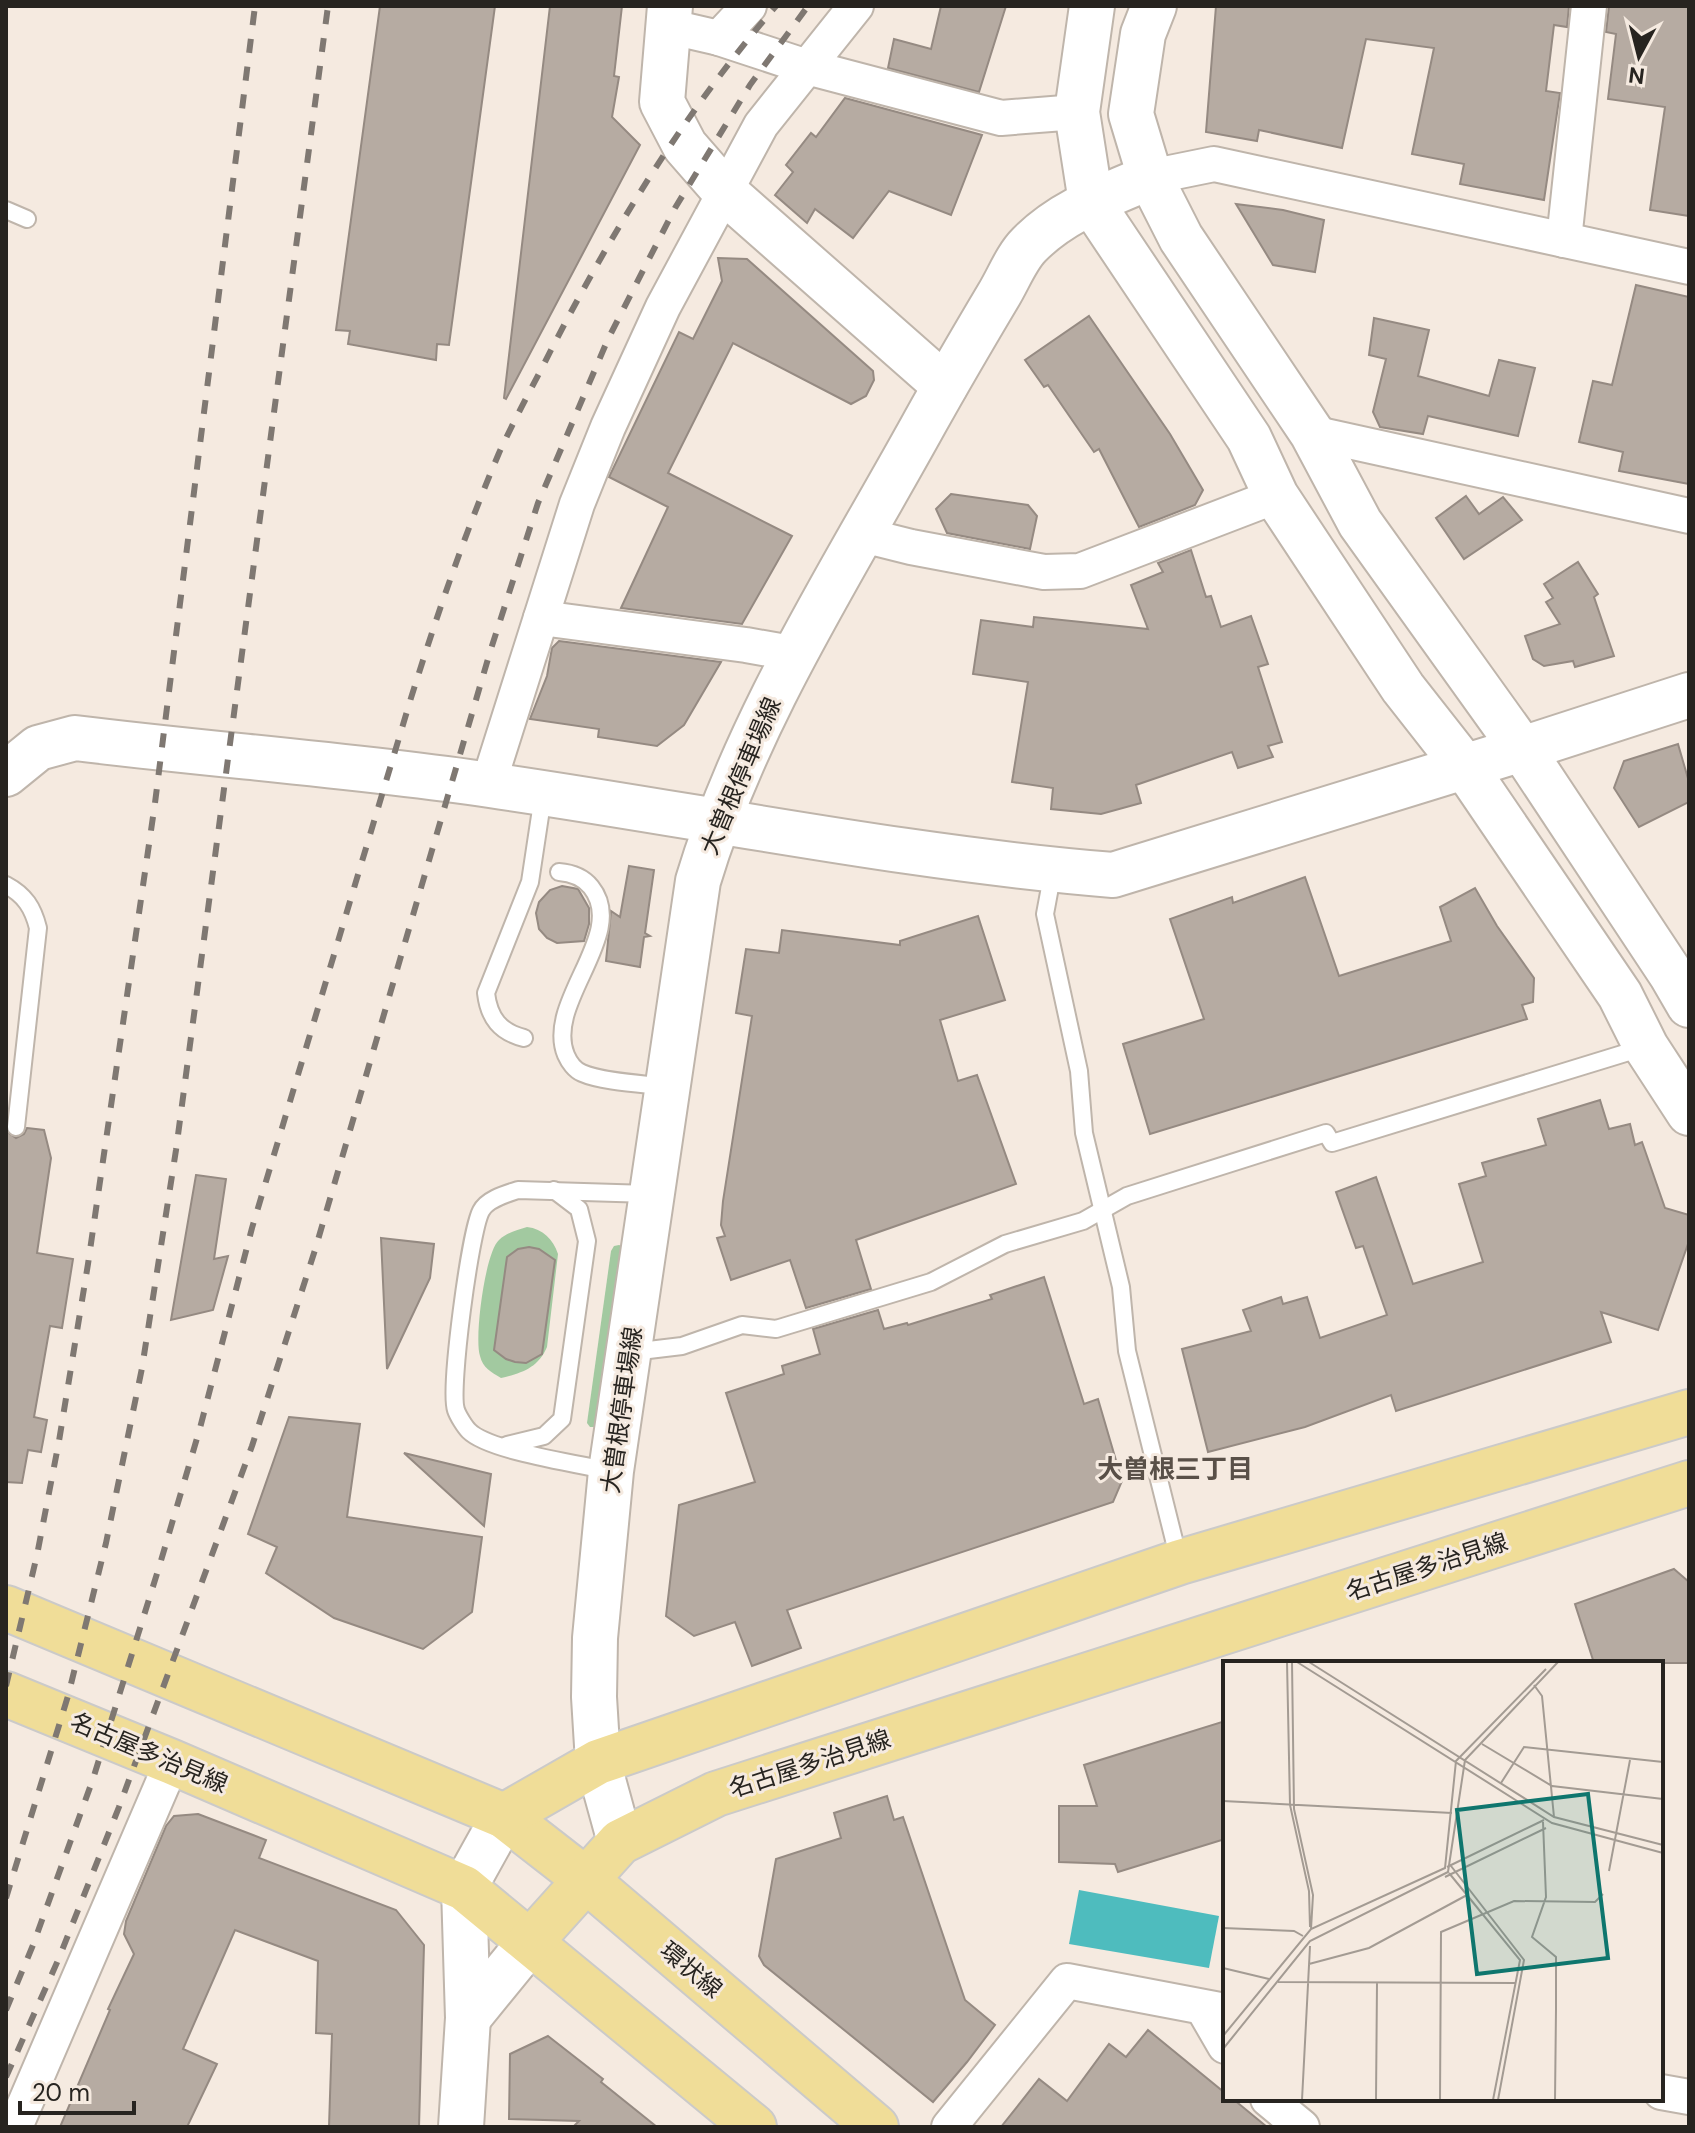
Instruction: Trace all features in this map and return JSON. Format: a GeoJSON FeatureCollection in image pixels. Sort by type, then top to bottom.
{"type":"FeatureCollection","features":[{"type":"Feature","properties":{"kind":"main road"},"geometry":{"type":"LineString","coordinates":[[6,1608],[504,1816],[598,1762],[1180,1562],[1689,1412]]}},
{"type":"Feature","properties":{"kind":"main road","name":"名古屋多治見線"},"geometry":{"type":"LineString","coordinates":[[6,1694],[464,1888],[530,1942],[620,1842],[716,1794],[1689,1483]]}},
{"type":"Feature","properties":{"kind":"main road","name":"環状線"},"geometry":{"type":"LineString","coordinates":[[504,1816],[585,1879],[876,2127]]}},
{"type":"Feature","properties":{"kind":"main road"},"geometry":{"type":"LineString","coordinates":[[530,1942],[754,2127]]}},
{"type":"Feature","properties":{"kind":"street"},"geometry":{"type":"LineString","coordinates":[[719,38],[749,6]]}},
{"type":"Feature","properties":{"kind":"street"},"geometry":{"type":"LineString","coordinates":[[488,785],[577,504],[663,307],[761,125],[856,6]]}},
{"type":"Feature","properties":{"kind":"street"},"geometry":{"type":"LineString","coordinates":[[1092,6],[1077,112],[1091,202],[1249,438],[1276,496],[1403,688],[1465,767],[1620,995],[1646,1047],[1689,1113]]}},
{"type":"Feature","properties":{"kind":"street"},"geometry":{"type":"LineString","coordinates":[[1154,6],[1143,34],[1131,114],[1150,177],[1181,238],[1312,433],[1360,523],[1522,749],[1689,1005]]}},
{"type":"Feature","properties":{"kind":"street"},"geometry":{"type":"LineString","coordinates":[[1564,240],[1589,6]]}},
{"type":"Feature","properties":{"kind":"street"},"geometry":{"type":"LineString","coordinates":[[945,386],[726,193],[685,146],[662,102],[668,16],[719,38],[807,67],[1001,118],[1077,112]]}},
{"type":"Feature","properties":{"kind":"street"},"geometry":{"type":"LineString","coordinates":[[1150,177],[1214,164],[1689,267]]}},
{"type":"Feature","properties":{"kind":"street","name":"大曽根停車場線"},"geometry":{"type":"LineString","coordinates":[[620,1842],[598,1762],[594,1697],[595,1638],[611,1471],[698,881],[716,822],[747,749],[797,654],[945,386],[1028,246],[1052,226],[1091,202],[1150,177]]}},
{"type":"Feature","properties":{"kind":"street"},"geometry":{"type":"LineString","coordinates":[[1312,433],[1689,516]]}},
{"type":"Feature","properties":{"kind":"street"},"geometry":{"type":"LineString","coordinates":[[863,535],[1044,572],[1080,571],[1276,496]]}},
{"type":"Feature","properties":{"kind":"street"},"geometry":{"type":"LineString","coordinates":[[541,618],[797,654]]}},
{"type":"Feature","properties":{"kind":"street"},"geometry":{"type":"LineString","coordinates":[[6,774],[38,748],[75,738],[488,785],[716,822],[1053,870],[1113,875],[1689,695]]}},
{"type":"Feature","properties":{"kind":"street"},"geometry":{"type":"LineString","coordinates":[[15,2127],[172,1762]]}},
{"type":"Feature","properties":{"kind":"street"},"geometry":{"type":"LineString","coordinates":[[461,2127],[468,2018],[464,1888],[504,1816]]}},
{"type":"Feature","properties":{"kind":"street"},"geometry":{"type":"LineString","coordinates":[[468,2018],[530,1942]]}},
{"type":"Feature","properties":{"kind":"street"},"geometry":{"type":"LineString","coordinates":[[949,2127],[1067,1981],[1214,2010],[1223,2039]]}},
{"type":"Feature","properties":{"kind":"street"},"geometry":{"type":"LineString","coordinates":[[1663,2092],[1689,2097]]}},
{"type":"Feature","properties":{"kind":"street"},"geometry":{"type":"LineString","coordinates":[[1270,2101],[1302,2127]]}},
{"type":"Feature","properties":{"kind":"lane"},"geometry":{"type":"LineString","coordinates":[[6,210],[27,219]]}},
{"type":"Feature","properties":{"kind":"lane"},"geometry":{"type":"LineString","coordinates":[[524,1038],[511,1034],[494,1020],[488,1009],[486,993],[530,882],[543,793]]}},
{"type":"Feature","properties":{"kind":"lane"},"geometry":{"type":"LineString","coordinates":[[1053,870],[1045,914],[1079,1071],[1084,1133],[1121,1287],[1127,1351],[1180,1562]]}},
{"type":"Feature","properties":{"kind":"lane"},"geometry":{"type":"LineString","coordinates":[[559,872],[569,872],[585,880],[598,896],[602,915],[597,936],[562,1026],[561,1043],[569,1062],[581,1073],[670,1087]]}},
{"type":"Feature","properties":{"kind":"lane"},"geometry":{"type":"LineString","coordinates":[[6,885],[17,891],[33,909],[38,928],[16,1127]]}},
{"type":"Feature","properties":{"kind":"lane"},"geometry":{"type":"LineString","coordinates":[[630,1352],[682,1346],[742,1325],[776,1329],[931,1282],[1005,1244],[1083,1221],[1127,1196],[1326,1133],[1332,1143],[1646,1047]]}},
{"type":"Feature","properties":{"kind":"lane"},"geometry":{"type":"LineString","coordinates":[[611,1471],[491,1444],[469,1432],[456,1410],[456,1373],[473,1241],[482,1208],[497,1197],[518,1190],[654,1195]]}},
{"type":"Feature","properties":{"kind":"lane"},"geometry":{"type":"LineString","coordinates":[[503,1446],[544,1436],[562,1419],[587,1241],[579,1209],[554,1190]]}},
{"type":"Feature","properties":{"kind":"green space"},"geometry":{"type":"Polygon","coordinates":[[[527,1227],[547,1236],[558,1254],[547,1347],[539,1360],[528,1368],[501,1378],[485,1367],[480,1356],[478,1332],[482,1296],[489,1261],[499,1240],[527,1227]]]}},
{"type":"Feature","properties":{"kind":"green space"},"geometry":{"type":"Polygon","coordinates":[[[619,1245],[625,1247],[598,1427],[590,1427],[587,1423],[611,1251],[619,1245]]]}},
{"type":"Feature","properties":{"kind":"water"},"geometry":{"type":"Polygon","coordinates":[[[1079,1890],[1219,1916],[1209,1968],[1069,1944],[1079,1890]]]}},
{"type":"Feature","properties":{"kind":"building"},"geometry":{"type":"Polygon","coordinates":[[[380,6],[495,6],[449,345],[437,344],[436,360],[348,344],[350,331],[336,330],[380,6]]]}},
{"type":"Feature","properties":{"kind":"building"},"geometry":{"type":"Polygon","coordinates":[[[550,6],[622,6],[614,76],[619,77],[612,117],[640,145],[506,399],[504,398],[550,6]]]}},
{"type":"Feature","properties":{"kind":"building"},"geometry":{"type":"Polygon","coordinates":[[[941,6],[1006,6],[979,92],[888,68],[894,39],[931,49],[941,6]]]}},
{"type":"Feature","properties":{"kind":"building"},"geometry":{"type":"Polygon","coordinates":[[[1216,6],[1569,6],[1567,27],[1554,25],[1546,91],[1560,93],[1544,200],[1460,184],[1464,164],[1412,154],[1434,48],[1366,39],[1342,148],[1259,130],[1257,141],[1206,132],[1216,6]]]}},
{"type":"Feature","properties":{"kind":"building"},"geometry":{"type":"Polygon","coordinates":[[[1609,6],[1689,6],[1689,216],[1650,210],[1665,107],[1608,99],[1616,34],[1606,32],[1609,6]]]}},
{"type":"Feature","properties":{"kind":"building"},"geometry":{"type":"Polygon","coordinates":[[[845,98],[982,135],[951,215],[889,191],[853,238],[815,209],[807,223],[775,195],[793,172],[786,165],[811,133],[816,137],[845,98]]]}},
{"type":"Feature","properties":{"kind":"building"},"geometry":{"type":"Polygon","coordinates":[[[1236,204],[1283,210],[1324,220],[1315,272],[1273,265],[1236,204]]]}},
{"type":"Feature","properties":{"kind":"building"},"geometry":{"type":"Polygon","coordinates":[[[718,258],[747,259],[873,371],[874,380],[866,396],[851,404],[733,343],[668,473],[792,536],[742,624],[621,608],[668,507],[609,477],[679,332],[693,339],[722,281],[718,258]]]}},
{"type":"Feature","properties":{"kind":"building"},"geometry":{"type":"Polygon","coordinates":[[[1636,285],[1689,297],[1689,484],[1619,471],[1623,452],[1579,442],[1593,381],[1612,385],[1636,285]]]}},
{"type":"Feature","properties":{"kind":"building"},"geometry":{"type":"Polygon","coordinates":[[[1089,316],[1170,434],[1203,490],[1195,505],[1139,527],[1099,449],[1094,452],[1048,385],[1044,387],[1025,360],[1089,316]]]}},
{"type":"Feature","properties":{"kind":"building"},"geometry":{"type":"Polygon","coordinates":[[[1374,318],[1429,330],[1418,376],[1489,396],[1499,360],[1535,368],[1518,436],[1428,416],[1423,434],[1380,427],[1373,412],[1386,359],[1369,355],[1374,318]]]}},
{"type":"Feature","properties":{"kind":"building"},"geometry":{"type":"Polygon","coordinates":[[[951,494],[1028,505],[1037,516],[1030,549],[947,533],[936,509],[951,494]]]}},
{"type":"Feature","properties":{"kind":"building"},"geometry":{"type":"Polygon","coordinates":[[[1466,496],[1479,514],[1503,497],[1522,520],[1464,559],[1436,518],[1466,496]]]}},
{"type":"Feature","properties":{"kind":"building"},"geometry":{"type":"Polygon","coordinates":[[[1191,550],[1206,597],[1211,596],[1221,627],[1251,616],[1268,664],[1258,667],[1282,742],[1268,746],[1273,757],[1238,768],[1232,752],[1136,785],[1141,803],[1101,814],[1051,809],[1053,788],[1012,782],[1028,682],[973,674],[981,620],[1033,627],[1034,617],[1148,629],[1131,585],[1163,572],[1158,563],[1191,550]]]}},
{"type":"Feature","properties":{"kind":"building"},"geometry":{"type":"Polygon","coordinates":[[[1578,562],[1598,594],[1594,597],[1614,656],[1575,667],[1573,661],[1544,666],[1533,659],[1525,636],[1560,624],[1546,602],[1553,598],[1544,584],[1578,562]]]}},
{"type":"Feature","properties":{"kind":"building"},"geometry":{"type":"Polygon","coordinates":[[[559,641],[721,662],[684,725],[657,746],[598,737],[599,729],[530,719],[547,676],[552,648],[559,641]]]}},
{"type":"Feature","properties":{"kind":"building"},"geometry":{"type":"Polygon","coordinates":[[[1678,744],[1689,782],[1689,802],[1639,827],[1614,788],[1624,761],[1678,744]]]}},
{"type":"Feature","properties":{"kind":"building"},"geometry":{"type":"Polygon","coordinates":[[[629,866],[654,870],[645,933],[650,936],[644,937],[640,967],[606,961],[611,911],[620,917],[629,866]]]}},
{"type":"Feature","properties":{"kind":"building"},"geometry":{"type":"Polygon","coordinates":[[[1305,877],[1339,976],[1451,941],[1440,907],[1475,888],[1497,926],[1534,978],[1533,1002],[1522,1005],[1527,1019],[1150,1134],[1123,1044],[1204,1019],[1170,919],[1232,897],[1233,903],[1305,877]]]}},
{"type":"Feature","properties":{"kind":"building"},"geometry":{"type":"Polygon","coordinates":[[[562,886],[578,889],[589,908],[584,941],[557,943],[539,929],[536,913],[539,902],[550,890],[562,886]]]}},
{"type":"Feature","properties":{"kind":"building"},"geometry":{"type":"Polygon","coordinates":[[[978,916],[1005,1000],[940,1020],[958,1081],[977,1075],[1016,1184],[856,1240],[871,1289],[806,1308],[790,1260],[731,1280],[717,1238],[725,1236],[721,1225],[723,1201],[752,1016],[736,1013],[746,949],[779,953],[782,930],[900,945],[900,941],[978,916]]]}},
{"type":"Feature","properties":{"kind":"building"},"geometry":{"type":"Polygon","coordinates":[[[1600,1100],[1609,1129],[1630,1124],[1635,1145],[1642,1142],[1665,1208],[1689,1215],[1689,1241],[1658,1330],[1601,1312],[1611,1342],[1396,1411],[1391,1395],[1305,1427],[1208,1452],[1182,1349],[1251,1331],[1243,1310],[1281,1297],[1283,1304],[1307,1297],[1320,1338],[1387,1315],[1363,1246],[1356,1248],[1336,1192],[1376,1177],[1413,1284],[1483,1262],[1459,1184],[1486,1176],[1482,1163],[1546,1145],[1538,1119],[1600,1100]]]}},
{"type":"Feature","properties":{"kind":"building"},"geometry":{"type":"Polygon","coordinates":[[[27,1128],[44,1130],[51,1158],[37,1253],[73,1259],[62,1328],[50,1326],[34,1417],[47,1420],[41,1452],[28,1450],[22,1483],[6,1482],[6,1131],[16,1138],[24,1134],[27,1128]]]}},
{"type":"Feature","properties":{"kind":"building"},"geometry":{"type":"Polygon","coordinates":[[[196,1175],[226,1179],[214,1259],[228,1256],[213,1310],[171,1320],[196,1175]]]}},
{"type":"Feature","properties":{"kind":"building"},"geometry":{"type":"Polygon","coordinates":[[[381,1238],[434,1244],[430,1278],[387,1369],[381,1238]]]}},
{"type":"Feature","properties":{"kind":"building"},"geometry":{"type":"Polygon","coordinates":[[[518,1249],[539,1249],[555,1260],[542,1354],[526,1363],[506,1359],[494,1350],[507,1257],[518,1249]]]}},
{"type":"Feature","properties":{"kind":"building"},"geometry":{"type":"Polygon","coordinates":[[[1044,1277],[1084,1404],[1098,1399],[1122,1481],[1113,1502],[787,1610],[801,1648],[752,1666],[735,1622],[694,1636],[666,1616],[679,1505],[755,1482],[726,1393],[784,1374],[782,1366],[820,1354],[813,1329],[878,1310],[884,1329],[908,1325],[992,1299],[990,1295],[1044,1277]]]}},
{"type":"Feature","properties":{"kind":"building"},"geometry":{"type":"Polygon","coordinates":[[[289,1417],[360,1424],[347,1517],[482,1537],[472,1612],[423,1649],[334,1618],[266,1573],[277,1547],[248,1534],[289,1417]]]}},
{"type":"Feature","properties":{"kind":"building"},"geometry":{"type":"Polygon","coordinates":[[[404,1453],[491,1474],[484,1526],[404,1453]]]}},
{"type":"Feature","properties":{"kind":"building"},"geometry":{"type":"Polygon","coordinates":[[[1674,1569],[1689,1582],[1689,1663],[1593,1661],[1575,1604],[1674,1569]]]}},
{"type":"Feature","properties":{"kind":"building"},"geometry":{"type":"Polygon","coordinates":[[[1223,1722],[1223,1840],[1118,1872],[1115,1864],[1059,1862],[1059,1806],[1097,1806],[1084,1765],[1223,1722]]]}},
{"type":"Feature","properties":{"kind":"building"},"geometry":{"type":"Polygon","coordinates":[[[887,1796],[894,1820],[903,1817],[965,2000],[995,2025],[933,2102],[764,1965],[759,1956],[776,1859],[841,1838],[834,1813],[887,1796]]]}},
{"type":"Feature","properties":{"kind":"building"},"geometry":{"type":"Polygon","coordinates":[[[198,1814],[266,1840],[259,1858],[396,1910],[424,1945],[419,2127],[329,2127],[332,2034],[316,2033],[318,1961],[235,1930],[183,2049],[217,2064],[187,2127],[60,2127],[134,1954],[124,1934],[126,1921],[166,1826],[174,1816],[198,1814]]]}},
{"type":"Feature","properties":{"kind":"building"},"geometry":{"type":"Polygon","coordinates":[[[1148,2030],[1223,2091],[1223,2101],[1235,2101],[1267,2127],[1001,2127],[1039,2079],[1067,2101],[1109,2044],[1126,2057],[1148,2030]]]}},
{"type":"Feature","properties":{"kind":"building"},"geometry":{"type":"Polygon","coordinates":[[[548,2036],[657,2127],[573,2127],[579,2121],[509,2119],[510,2054],[548,2036]]]}},
{"type":"Feature","properties":{"kind":"railway"},"geometry":{"type":"LineString","coordinates":[[6,1686],[37,1555],[88,1264],[155,803],[255,6]]}},
{"type":"Feature","properties":{"kind":"railway"},"geometry":{"type":"LineString","coordinates":[[6,1898],[68,1696],[106,1543],[142,1368],[176,1150],[328,6]]}},
{"type":"Feature","properties":{"kind":"railway"},"geometry":{"type":"LineString","coordinates":[[6,2010],[93,1779],[160,1564],[200,1428],[252,1228],[411,698],[475,513],[518,414],[626,215],[712,86],[776,6]]}},
{"type":"Feature","properties":{"kind":"railway"},"geometry":{"type":"LineString","coordinates":[[6,2077],[59,1958],[119,1807],[252,1446],[315,1250],[490,652],[538,503],[608,339],[675,208],[750,85],[808,6]]}},
{"type":"Feature","properties":{"kind":"district","name":"大曽根三丁目"},"geometry":{"type":"Point","coordinates":[1175,1469]}}]}
